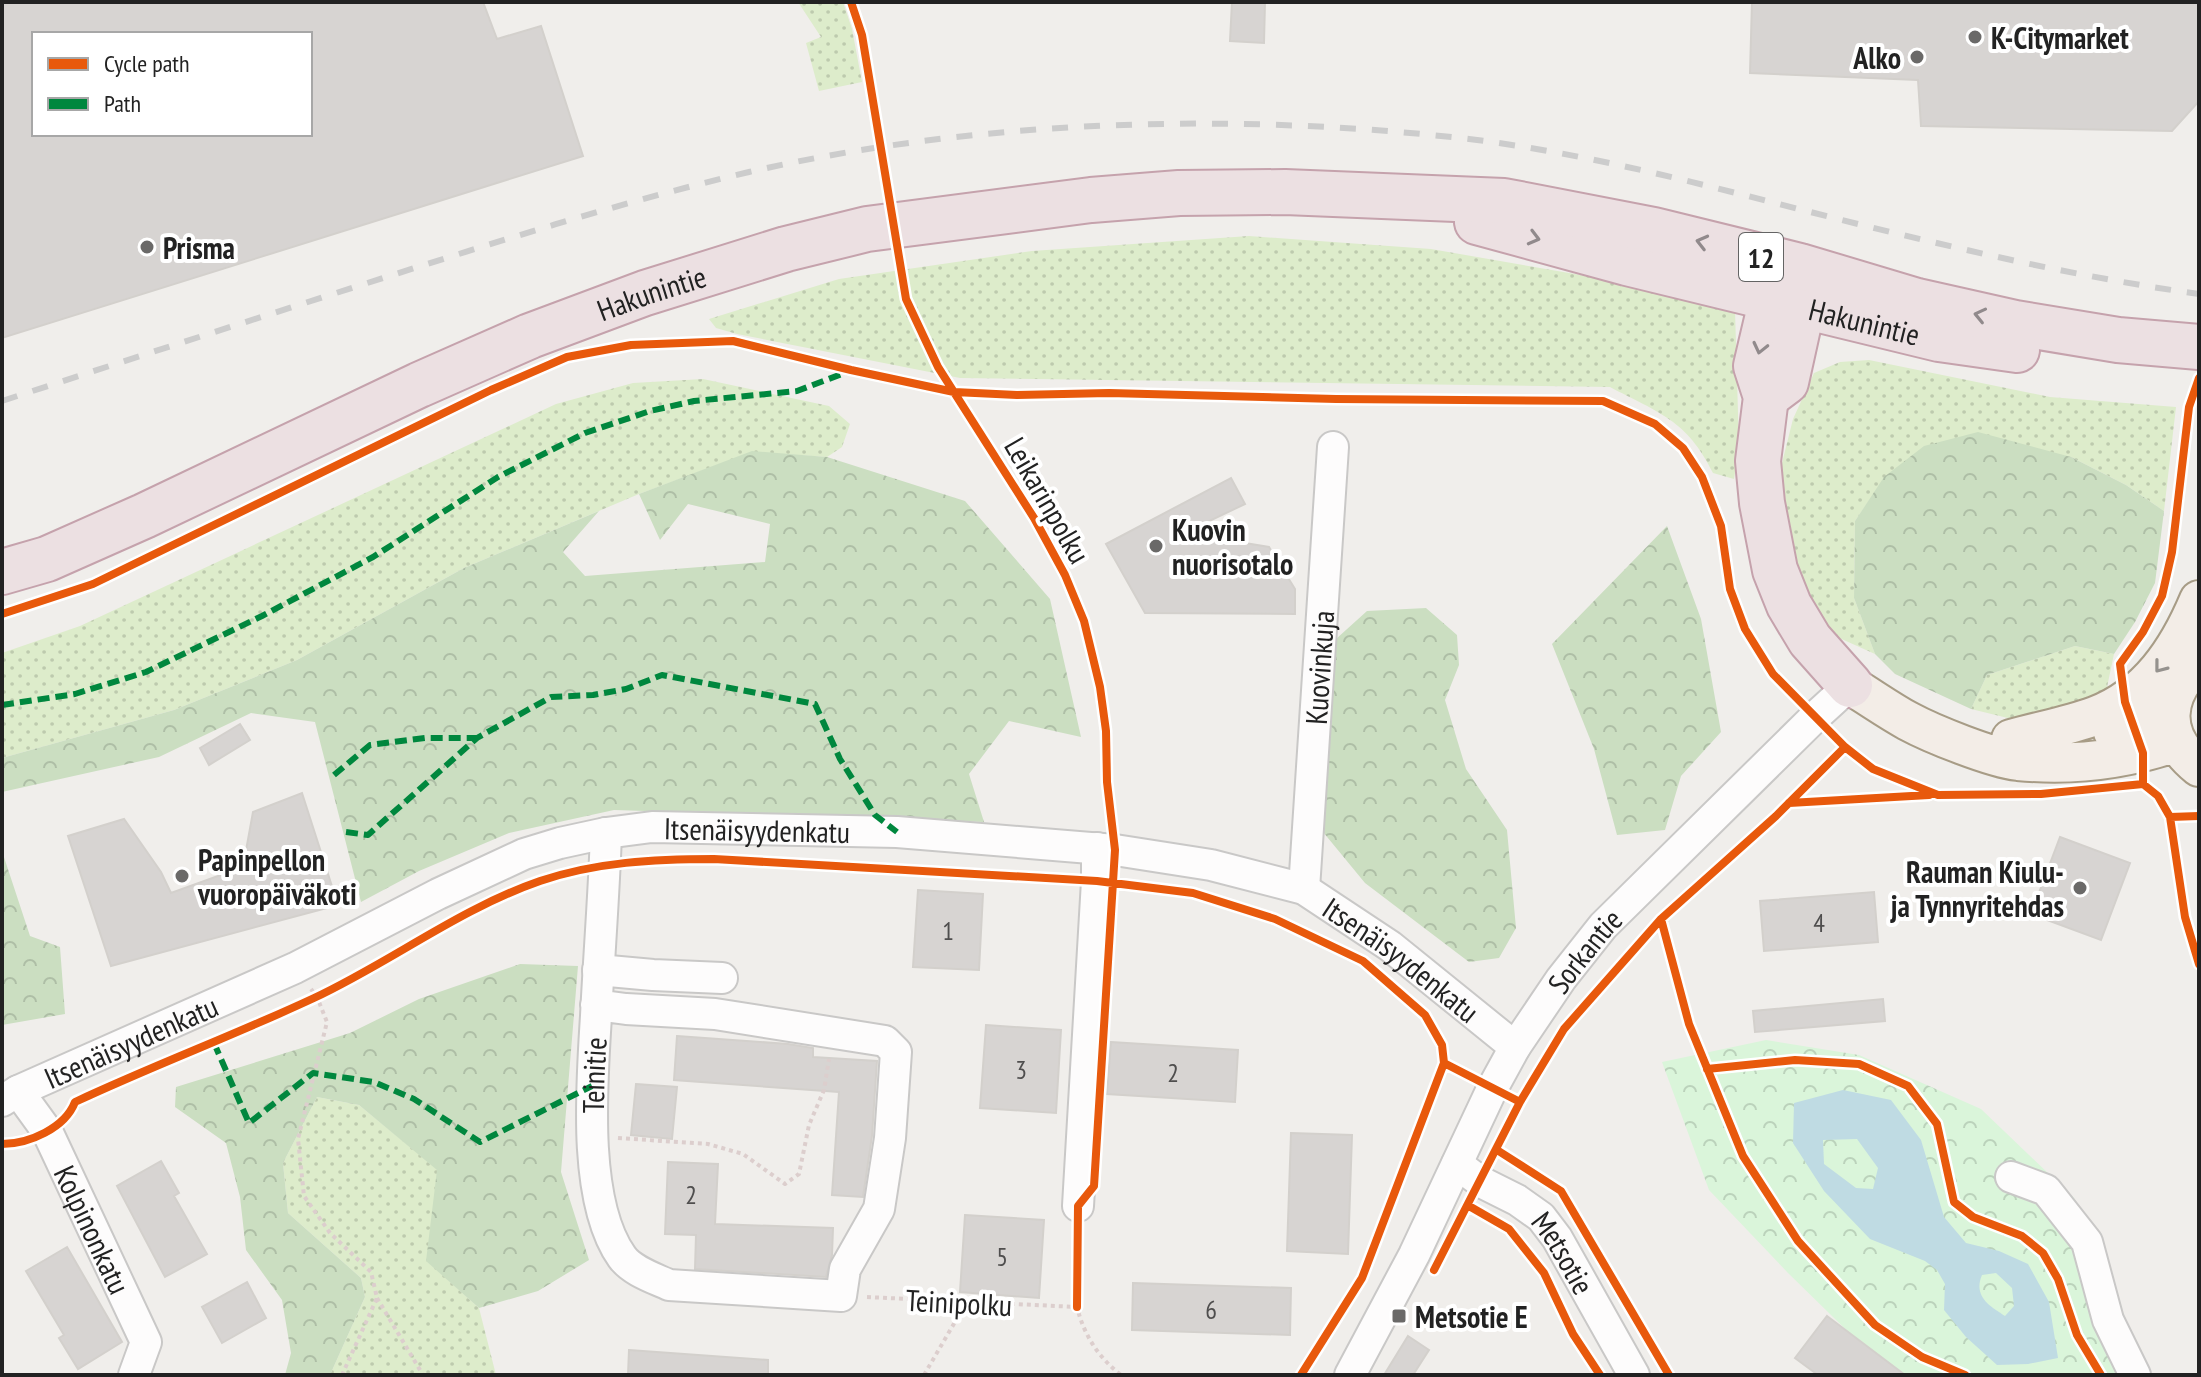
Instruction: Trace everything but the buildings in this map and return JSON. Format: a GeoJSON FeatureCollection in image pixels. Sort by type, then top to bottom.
{"type":"FeatureCollection","features":[{"type":"Feature","properties":{"kind":"highway","name":"Hakunintie"},"geometry":{"type":"LineString","coordinates":[[2,572],[47,559],[130,522],[530,336],[645,293],[786,249],[867,229],[1091,200],[1179,193],[1349,194],[1473,221],[1627,263],[1792,290],[1939,339],[2182,357]]}},
{"type":"Feature","properties":{"kind":"highway"},"geometry":{"type":"LineString","coordinates":[[1792,290],[1756,366],[1766,397],[1758,461],[1762,503],[1775,570],[1789,605],[1810,640],[1850,685]]}},
{"type":"Feature","properties":{"kind":"main road"},"geometry":{"type":"LineString","coordinates":[[2011,739],[2094,716],[2125,702],[2150,680],[2183,638],[2199,600]]}},
{"type":"Feature","properties":{"kind":"main road"},"geometry":{"type":"LineString","coordinates":[[1850,685],[1908,721],[1947,738],[2015,761],[2071,762],[2143,753],[2187,754],[2169,711],[2172,698],[2184,678],[2199,662]]}},
{"type":"Feature","properties":{"kind":"main road"},"geometry":{"type":"LineString","coordinates":[[1947,738],[2094,738],[2133,725],[2172,698]]}},
{"type":"Feature","properties":{"kind":"street","name":"Kuovinkuja"},"geometry":{"type":"LineString","coordinates":[[1304,889],[1333,447]]}},
{"type":"Feature","properties":{"kind":"street","name":"Sorkantie"},"geometry":{"type":"LineString","coordinates":[[1350,1375],[1414,1255],[1515,1047],[1561,979],[1603,926],[1850,685]]}},
{"type":"Feature","properties":{"kind":"street","name":"Itsenäisyydenkatu"},"geometry":{"type":"LineString","coordinates":[[10,1096],[295,968],[438,894],[524,854],[606,833],[652,827],[897,832],[1097,848],[1211,865],[1304,889],[1390,946],[1515,1047]]}},
{"type":"Feature","properties":{"kind":"street","name":"Teinitie"},"geometry":{"type":"LineString","coordinates":[[606,833],[591,1136],[602,1209],[623,1259],[669,1285],[841,1296]]}},
{"type":"Feature","properties":{"kind":"street"},"geometry":{"type":"LineString","coordinates":[[1078,1206],[1097,848]]}},
{"type":"Feature","properties":{"kind":"street"},"geometry":{"type":"LineString","coordinates":[[598,970],[722,978]]}},
{"type":"Feature","properties":{"kind":"street"},"geometry":{"type":"LineString","coordinates":[[596,1005],[715,1014],[885,1041],[896,1052],[890,1138],[879,1209],[845,1269],[841,1296]]}},
{"type":"Feature","properties":{"kind":"street","name":"Kolpinonkatu"},"geometry":{"type":"LineString","coordinates":[[10,1096],[47,1131],[146,1342],[134,1375]]}},
{"type":"Feature","properties":{"kind":"street","name":"Metsotie"},"geometry":{"type":"LineString","coordinates":[[1457,1164],[1481,1182],[1517,1200],[1541,1217],[1557,1238],[1634,1375]]}},
{"type":"Feature","properties":{"kind":"street"},"geometry":{"type":"LineString","coordinates":[[2011,1177],[2046,1190],[2087,1242],[2108,1320],[2135,1375]]}},
{"type":"Feature","properties":{"kind":"path"},"geometry":{"type":"LineString","coordinates":[[295,968],[317,997],[327,1022],[298,1139],[304,1196],[330,1233],[371,1272],[377,1298],[423,1375]]}},
{"type":"Feature","properties":{"kind":"path"},"geometry":{"type":"LineString","coordinates":[[304,1003],[329,990]]}},
{"type":"Feature","properties":{"kind":"path"},"geometry":{"type":"LineString","coordinates":[[591,1136],[708,1144],[743,1154],[785,1184],[799,1174],[809,1125],[824,1090],[832,1034]]}},
{"type":"Feature","properties":{"kind":"path"},"geometry":{"type":"LineString","coordinates":[[1077,1293],[1083,1329],[1104,1361],[1121,1375]]}},
{"type":"Feature","properties":{"kind":"path"},"geometry":{"type":"LineString","coordinates":[[342,1375],[377,1298]]}},
{"type":"Feature","properties":{"kind":"path"},"geometry":{"type":"LineString","coordinates":[[924,1375],[966,1303]]}},
{"type":"Feature","properties":{"kind":"green space"},"geometry":{"type":"Polygon","coordinates":[[[798,2],[843,2],[852,29],[862,82],[819,91],[806,43],[821,37],[798,2]]]}},
{"type":"Feature","properties":{"kind":"green space"},"geometry":{"type":"Polygon","coordinates":[[[1249,236],[1431,249],[1627,283],[1735,310],[1739,447],[1734,479],[1713,473],[1693,441],[1670,420],[1610,387],[960,378],[737,334],[716,328],[709,319],[839,279],[1032,251],[1249,236]]]}},
{"type":"Feature","properties":{"kind":"green space"},"geometry":{"type":"Polygon","coordinates":[[[1869,360],[2050,397],[2176,407],[2164,511],[2126,485],[2071,457],[1924,447],[1885,477],[1855,521],[1854,598],[1875,654],[1837,637],[1808,600],[1789,532],[1781,467],[1793,419],[1814,373],[1840,362],[1869,360]]]}},
{"type":"Feature","properties":{"kind":"green space"},"geometry":{"type":"Polygon","coordinates":[[[703,379],[829,406],[850,424],[842,447],[827,457],[752,452],[639,494],[464,568],[297,660],[174,710],[2,758],[2,653],[80,626],[556,404],[633,383],[703,379]]]}},
{"type":"Feature","properties":{"kind":"green space"},"geometry":{"type":"Polygon","coordinates":[[[1978,432],[2071,457],[2126,485],[2164,511],[2155,583],[2114,654],[2075,646],[1987,675],[1971,709],[1895,674],[1875,654],[1854,598],[1855,521],[1884,477],[1924,446],[1978,432]]]}},
{"type":"Feature","properties":{"kind":"green space"},"geometry":{"type":"Polygon","coordinates":[[[752,451],[827,457],[965,501],[1050,599],[1081,737],[1009,721],[969,774],[984,822],[614,810],[509,833],[419,871],[361,902],[315,722],[251,713],[159,757],[2,792],[2,758],[174,710],[297,660],[464,568],[599,511],[563,552],[585,576],[765,562],[770,524],[688,504],[660,540],[639,494],[752,451]]]}},
{"type":"Feature","properties":{"kind":"green space"},"geometry":{"type":"Polygon","coordinates":[[[1667,526],[1701,619],[1721,732],[1681,776],[1665,830],[1617,835],[1594,749],[1552,644],[1667,526]]]}},
{"type":"Feature","properties":{"kind":"green space"},"geometry":{"type":"Polygon","coordinates":[[[1426,608],[1457,635],[1459,665],[1445,700],[1466,769],[1507,830],[1516,928],[1499,958],[1469,962],[1365,883],[1323,832],[1336,639],[1367,611],[1426,608]]]}},
{"type":"Feature","properties":{"kind":"green space"},"geometry":{"type":"Polygon","coordinates":[[[2075,646],[2114,654],[2106,692],[2080,708],[2016,720],[1971,709],[1987,675],[2075,646]]]}},
{"type":"Feature","properties":{"kind":"green space"},"geometry":{"type":"Polygon","coordinates":[[[2,851],[30,936],[60,947],[65,1014],[2,1025],[2,851]]]}},
{"type":"Feature","properties":{"kind":"green space"},"geometry":{"type":"Polygon","coordinates":[[[520,964],[578,966],[561,1172],[589,1260],[538,1291],[479,1308],[426,1261],[437,1170],[359,1105],[317,1097],[283,1163],[288,1213],[361,1278],[365,1297],[330,1375],[285,1375],[291,1353],[282,1300],[246,1250],[240,1197],[226,1143],[175,1107],[176,1087],[350,1033],[419,999],[520,964]]]}},
{"type":"Feature","properties":{"kind":"green space"},"geometry":{"type":"Polygon","coordinates":[[[1766,1040],[1859,1055],[1981,1109],[2074,1198],[2105,1249],[2129,1333],[2152,1375],[1905,1375],[1876,1359],[1709,1190],[1662,1062],[1766,1040]]]}},
{"type":"Feature","properties":{"kind":"green space"},"geometry":{"type":"Polygon","coordinates":[[[317,1097],[359,1105],[438,1170],[427,1261],[479,1308],[496,1375],[330,1375],[365,1297],[361,1278],[288,1213],[283,1163],[317,1097]]]}},
{"type":"Feature","properties":{"kind":"water"},"geometry":{"type":"Polygon","coordinates":[[[1843,1090],[1891,1100],[1921,1140],[1944,1217],[1966,1243],[1999,1251],[2028,1264],[2049,1302],[2058,1358],[2028,1364],[1997,1365],[1966,1337],[1944,1310],[1945,1284],[1937,1270],[1925,1261],[1870,1239],[1824,1191],[1793,1143],[1794,1103],[1843,1090]],[[1857,1139],[1823,1140],[1824,1164],[1856,1188],[1873,1189],[1878,1168],[1857,1139]],[[1996,1273],[1982,1275],[1981,1295],[2005,1316],[2014,1306],[2012,1288],[1996,1273]]]}},
{"type":"Feature","properties":{"kind":"railway"},"geometry":{"type":"LineString","coordinates":[[2,401],[504,240],[700,184],[836,154],[926,141],[1016,131],[1108,126],[1290,125],[1380,130],[1524,147],[1686,180],[2011,260],[2199,294]]}},
{"type":"Feature","properties":{"kind":"marked path"},"geometry":{"type":"LineString","coordinates":[[2,705],[75,694],[146,672],[262,616],[373,557],[498,477],[585,433],[650,411],[694,401],[797,391],[847,372]]}},
{"type":"Feature","properties":{"kind":"marked path"},"geometry":{"type":"LineString","coordinates":[[346,832],[368,835],[477,738],[551,697],[593,695],[626,689],[662,675],[815,704],[840,759],[875,815],[897,832]]}},
{"type":"Feature","properties":{"kind":"marked path"},"geometry":{"type":"LineString","coordinates":[[334,775],[370,745],[425,738],[477,738]]}},
{"type":"Feature","properties":{"kind":"marked path"},"geometry":{"type":"LineString","coordinates":[[214,1043],[249,1123],[313,1073],[374,1082],[414,1099],[480,1142],[592,1086]]}},
{"type":"Feature","properties":{"kind":"cycle path","name":"Leikarinpolku"},"geometry":{"type":"LineString","coordinates":[[851,2],[862,35],[906,299],[938,367],[1034,518],[1065,575],[1084,621],[1100,687],[1115,850],[1094,1186],[1078,1206],[1077,1307]]}},
{"type":"Feature","properties":{"kind":"cycle path"},"geometry":{"type":"LineString","coordinates":[[2,614],[93,584],[491,390],[567,357],[631,345],[733,341],[954,392],[1603,401],[1655,424],[1683,448],[1702,477],[1721,526],[1730,589],[1745,629],[1773,674],[1845,747],[1873,769],[1938,795],[2041,794],[2143,784],[2158,796],[2170,817],[2199,816]]}},
{"type":"Feature","properties":{"kind":"cycle path"},"geometry":{"type":"LineString","coordinates":[[2143,784],[2143,753],[2125,702],[2120,664],[2143,632],[2162,596],[2172,552],[2189,407],[2199,378]]}},
{"type":"Feature","properties":{"kind":"cycle path"},"geometry":{"type":"LineString","coordinates":[[1434,1270],[1520,1102],[1564,1029],[1661,919],[1776,816],[1845,747]]}},
{"type":"Feature","properties":{"kind":"cycle path"},"geometry":{"type":"LineString","coordinates":[[1789,803],[1929,795]]}},
{"type":"Feature","properties":{"kind":"cycle path"},"geometry":{"type":"LineString","coordinates":[[2170,817],[2185,917],[2199,964]]}},
{"type":"Feature","properties":{"kind":"cycle path"},"geometry":{"type":"LineString","coordinates":[[2,1144],[45,1133],[63,1120],[75,1102],[314,998],[510,893],[540,881],[583,870],[670,860],[714,859],[1097,881],[1193,893],[1275,919],[1363,961],[1425,1015],[1442,1045],[1444,1063],[1520,1102]]}},
{"type":"Feature","properties":{"kind":"cycle path"},"geometry":{"type":"LineString","coordinates":[[1661,919],[1689,1024],[1743,1156],[1798,1241],[1875,1325],[1922,1357],[1965,1375]]}},
{"type":"Feature","properties":{"kind":"cycle path"},"geometry":{"type":"LineString","coordinates":[[1707,1069],[1795,1060],[1859,1064],[1908,1086],[1937,1124],[1954,1202],[1973,1217],[2022,1236],[2043,1253],[2058,1279],[2077,1335],[2101,1375]]}},
{"type":"Feature","properties":{"kind":"cycle path"},"geometry":{"type":"LineString","coordinates":[[1301,1375],[1362,1278],[1444,1063]]}},
{"type":"Feature","properties":{"kind":"cycle path"},"geometry":{"type":"LineString","coordinates":[[1497,1150],[1561,1191],[1669,1375]]}},
{"type":"Feature","properties":{"kind":"cycle path"},"geometry":{"type":"LineString","coordinates":[[1469,1206],[1509,1229],[1544,1273],[1573,1334],[1600,1375]]}},
{"type":"Feature","properties":{"kind":"place","name":"K-Citymarket"},"geometry":{"type":"Point","coordinates":[1975,37]}},
{"type":"Feature","properties":{"kind":"place","name":"Alko"},"geometry":{"type":"Point","coordinates":[1917,57]}},
{"type":"Feature","properties":{"kind":"place","name":"Prisma"},"geometry":{"type":"Point","coordinates":[147,247]}},
{"type":"Feature","properties":{"kind":"place","name":"Kuovin nuorisotalo"},"geometry":{"type":"Point","coordinates":[1156,546]}},
{"type":"Feature","properties":{"kind":"place","name":"Papinpellon vuoropäiväkoti"},"geometry":{"type":"Point","coordinates":[182,876]}},
{"type":"Feature","properties":{"kind":"place","name":"Rauman Kiulu- ja Tynnyritehdas"},"geometry":{"type":"Point","coordinates":[2080,888]}},
{"type":"Feature","properties":{"kind":"place","name":"Metsotie E"},"geometry":{"type":"Point","coordinates":[1399,1316]}}]}
